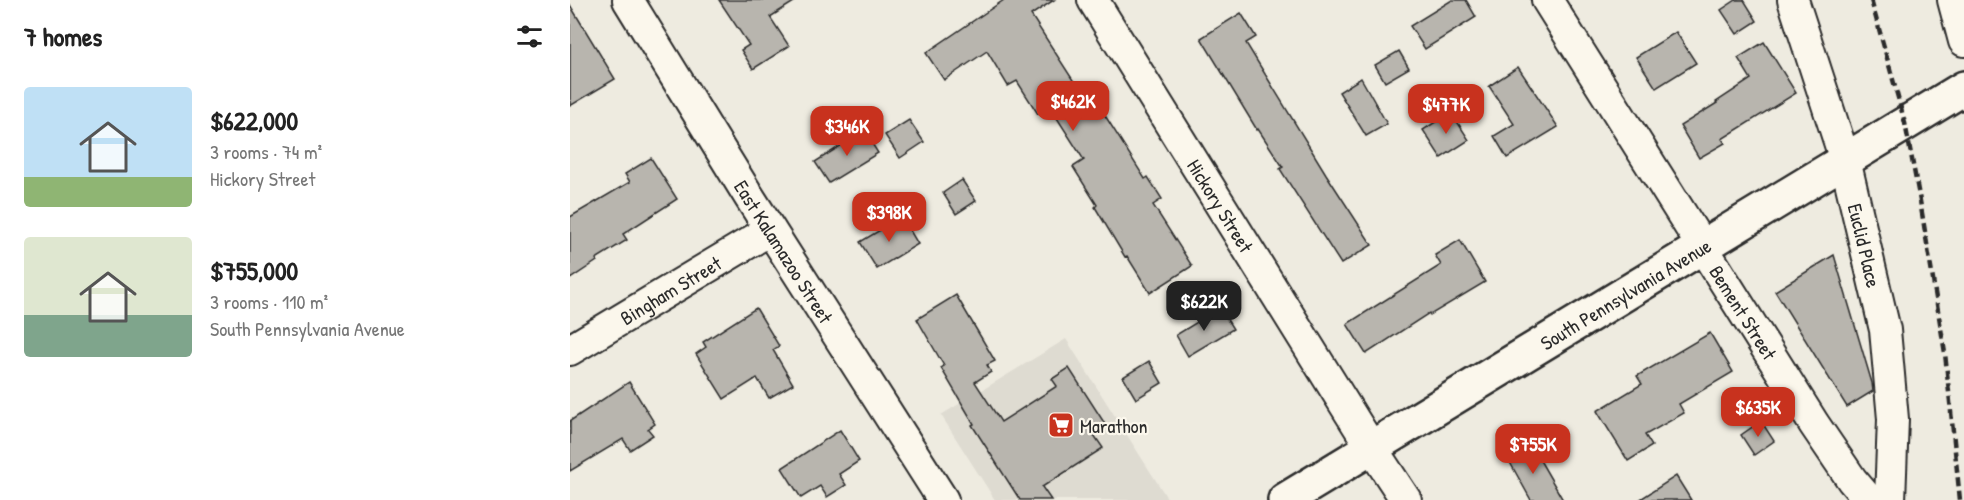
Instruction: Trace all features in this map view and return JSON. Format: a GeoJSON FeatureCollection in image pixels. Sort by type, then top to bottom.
{"type":"FeatureCollection","features":[{"type":"Feature","properties":{"kind":"main road","name":"South Pennsylvania Avenue"},"geometry":{"type":"LineString","coordinates":[[1285,500],[1964,87]]}},
{"type":"Feature","properties":{"kind":"street","name":"East Kalamazoo Street"},"geometry":{"type":"LineString","coordinates":[[628,0],[770,230],[943,500]]}},
{"type":"Feature","properties":{"kind":"street","name":"Hickory Street"},"geometry":{"type":"LineString","coordinates":[[1093,0],[1406,500]]}},
{"type":"Feature","properties":{"kind":"street","name":"Bement Street"},"geometry":{"type":"LineString","coordinates":[[1547,0],[1814,424],[1852,480],[1869,500]]}},
{"type":"Feature","properties":{"kind":"street","name":"Euclid Place"},"geometry":{"type":"LineString","coordinates":[[1793,0],[1845,160],[1885,330],[1893,419],[1890,500]]}},
{"type":"Feature","properties":{"kind":"street"},"geometry":{"type":"LineString","coordinates":[[1953,0],[1964,41]]}},
{"type":"Feature","properties":{"kind":"street","name":"Bingham Street"},"geometry":{"type":"LineString","coordinates":[[570,350],[770,230]]}},
{"type":"Feature","properties":{"kind":"shaded area"},"geometry":{"type":"Polygon","coordinates":[[[1066,339],[1167,498],[1164,500],[995,500],[941,415],[1066,339]]]}},
{"type":"Feature","properties":{"kind":"building"},"geometry":{"type":"Polygon","coordinates":[[[719,0],[797,0],[770,17],[789,46],[753,69],[741,50],[749,45],[719,0]]]}},
{"type":"Feature","properties":{"kind":"building"},"geometry":{"type":"Polygon","coordinates":[[[1004,0],[1054,0],[1031,15],[1087,102],[1094,98],[1145,179],[1148,177],[1162,199],[1153,205],[1192,266],[1150,293],[1127,256],[1125,257],[1073,167],[1084,160],[1050,107],[1038,114],[1017,81],[1008,86],[987,51],[944,80],[926,53],[1004,0]]]}},
{"type":"Feature","properties":{"kind":"building"},"geometry":{"type":"Polygon","coordinates":[[[1452,0],[1466,0],[1476,17],[1425,49],[1410,26],[1452,0]]]}},
{"type":"Feature","properties":{"kind":"building"},"geometry":{"type":"Polygon","coordinates":[[[1736,0],[1744,0],[1757,21],[1737,34],[1721,10],[1736,0]]]}},
{"type":"Feature","properties":{"kind":"building"},"geometry":{"type":"Polygon","coordinates":[[[570,5],[615,79],[570,106],[570,5]]]}},
{"type":"Feature","properties":{"kind":"building"},"geometry":{"type":"Polygon","coordinates":[[[1241,13],[1256,37],[1246,43],[1372,245],[1341,264],[1280,169],[1283,167],[1257,130],[1201,38],[1241,13]]]}},
{"type":"Feature","properties":{"kind":"building"},"geometry":{"type":"Polygon","coordinates":[[[1676,32],[1696,63],[1656,88],[1636,57],[1676,32]]]}},
{"type":"Feature","properties":{"kind":"building"},"geometry":{"type":"Polygon","coordinates":[[[1764,42],[1796,93],[1722,139],[1725,143],[1699,158],[1680,126],[1751,79],[1738,58],[1764,42]]]}},
{"type":"Feature","properties":{"kind":"building"},"geometry":{"type":"Polygon","coordinates":[[[1399,51],[1409,68],[1385,82],[1375,65],[1399,51]]]}},
{"type":"Feature","properties":{"kind":"building"},"geometry":{"type":"Polygon","coordinates":[[[1518,67],[1558,127],[1507,158],[1494,136],[1514,124],[1489,86],[1518,67]]]}},
{"type":"Feature","properties":{"kind":"building"},"geometry":{"type":"Polygon","coordinates":[[[1361,78],[1387,124],[1366,136],[1339,92],[1361,78]]]}},
{"type":"Feature","properties":{"kind":"building"},"geometry":{"type":"Polygon","coordinates":[[[1451,112],[1469,140],[1441,158],[1423,130],[1451,112]]]}},
{"type":"Feature","properties":{"kind":"building"},"geometry":{"type":"Polygon","coordinates":[[[909,120],[924,142],[900,158],[885,135],[909,120]]]}},
{"type":"Feature","properties":{"kind":"building"},"geometry":{"type":"Polygon","coordinates":[[[864,131],[878,153],[829,183],[815,162],[864,131]]]}},
{"type":"Feature","properties":{"kind":"building"},"geometry":{"type":"Polygon","coordinates":[[[651,158],[677,199],[623,234],[627,240],[596,259],[597,261],[570,279],[570,217],[630,182],[625,174],[651,158]]]}},
{"type":"Feature","properties":{"kind":"building"},"geometry":{"type":"Polygon","coordinates":[[[962,180],[976,201],[956,214],[943,193],[962,180]]]}},
{"type":"Feature","properties":{"kind":"building"},"geometry":{"type":"Polygon","coordinates":[[[902,217],[918,244],[877,269],[860,242],[902,217]]]}},
{"type":"Feature","properties":{"kind":"building"},"geometry":{"type":"Polygon","coordinates":[[[1460,240],[1485,282],[1430,315],[1429,313],[1366,354],[1347,324],[1441,265],[1435,255],[1460,240]]]}},
{"type":"Feature","properties":{"kind":"building"},"geometry":{"type":"Polygon","coordinates":[[[1834,255],[1873,391],[1847,407],[1775,291],[1834,255]]]}},
{"type":"Feature","properties":{"kind":"building"},"geometry":{"type":"Polygon","coordinates":[[[956,295],[995,361],[987,365],[991,372],[975,382],[1001,422],[1057,386],[1052,379],[1069,368],[1107,427],[1094,435],[1103,448],[1042,487],[1051,500],[1020,500],[972,425],[974,424],[941,368],[944,366],[917,319],[956,295]]]}},
{"type":"Feature","properties":{"kind":"building"},"geometry":{"type":"Polygon","coordinates":[[[756,308],[779,346],[773,350],[793,384],[769,398],[757,378],[724,399],[696,354],[706,347],[703,342],[756,308]]]}},
{"type":"Feature","properties":{"kind":"building"},"geometry":{"type":"Polygon","coordinates":[[[1220,308],[1233,329],[1188,356],[1176,335],[1220,308]]]}},
{"type":"Feature","properties":{"kind":"building"},"geometry":{"type":"Polygon","coordinates":[[[1710,333],[1733,372],[1679,404],[1684,413],[1645,435],[1652,446],[1628,461],[1597,411],[1642,384],[1637,376],[1710,333]]]}},
{"type":"Feature","properties":{"kind":"building"},"geometry":{"type":"Polygon","coordinates":[[[1149,361],[1162,383],[1136,399],[1123,377],[1149,361]]]}},
{"type":"Feature","properties":{"kind":"building"},"geometry":{"type":"Polygon","coordinates":[[[629,382],[655,424],[648,429],[653,435],[630,450],[623,439],[570,471],[570,421],[629,382]]]}},
{"type":"Feature","properties":{"kind":"building"},"geometry":{"type":"Polygon","coordinates":[[[1761,421],[1774,441],[1754,455],[1741,435],[1761,421]]]}},
{"type":"Feature","properties":{"kind":"building"},"geometry":{"type":"Polygon","coordinates":[[[840,430],[859,461],[839,474],[846,485],[827,497],[820,486],[801,498],[782,468],[840,430]]]}},
{"type":"Feature","properties":{"kind":"building"},"geometry":{"type":"Polygon","coordinates":[[[1530,443],[1563,500],[1531,500],[1507,457],[1530,443]]]}},
{"type":"Feature","properties":{"kind":"building"},"geometry":{"type":"Polygon","coordinates":[[[1676,476],[1691,500],[1639,500],[1676,476]]]}},
{"type":"Feature","properties":{"kind":"railway"},"geometry":{"type":"LineString","coordinates":[[1871,0],[1905,123],[1920,201],[1945,353],[1960,500]]}},
{"type":"Feature","properties":{"kind":"place","name":"Marathon"},"geometry":{"type":"Point","coordinates":[1061,425]}}]}
